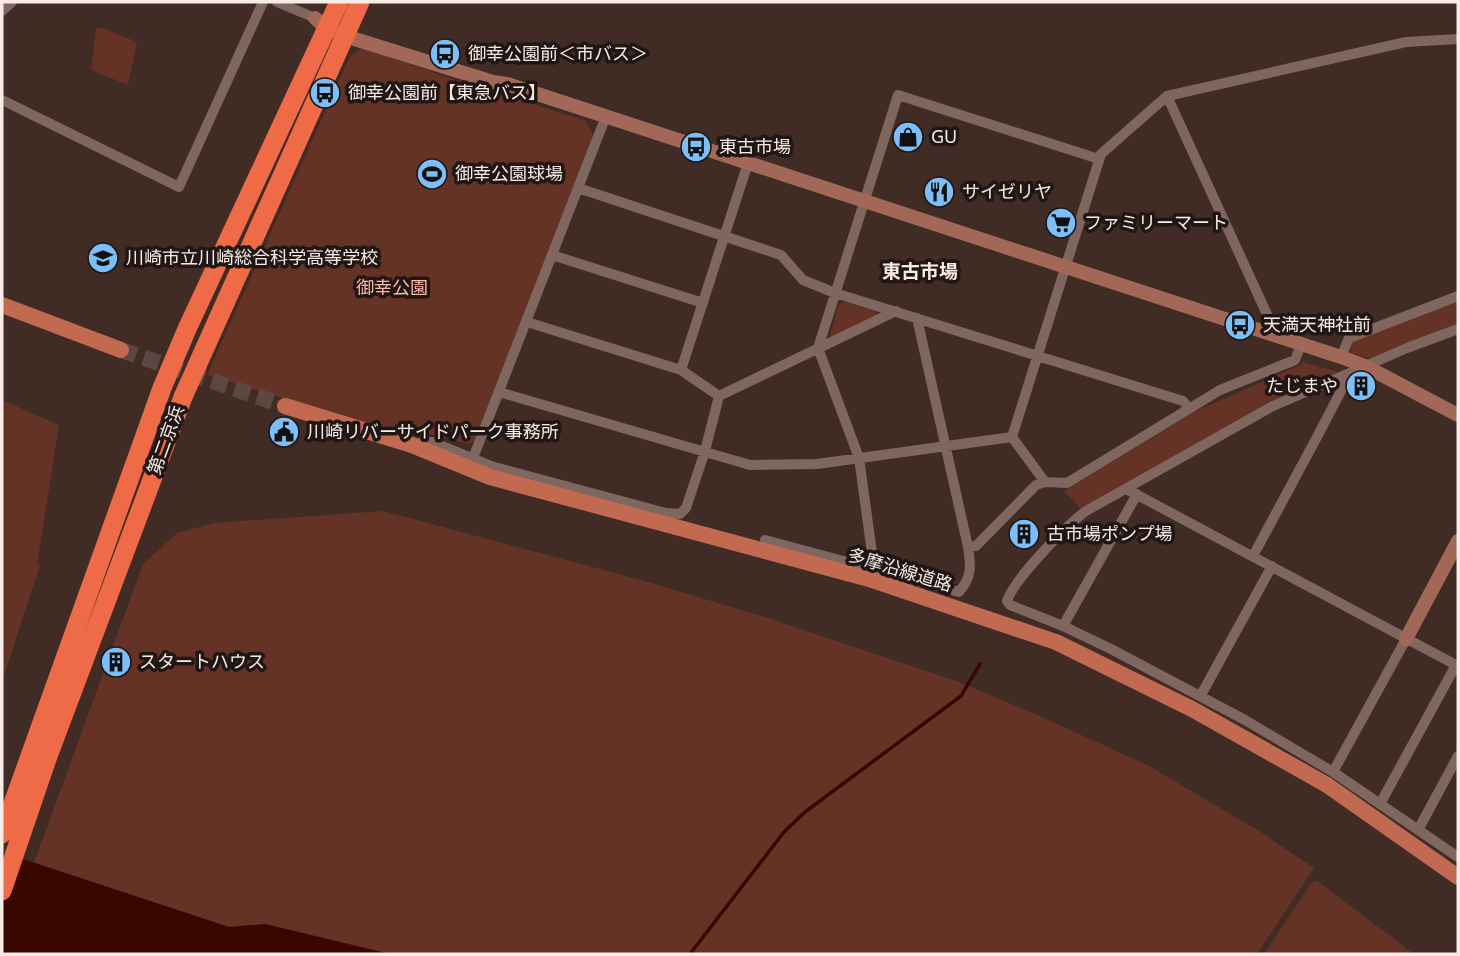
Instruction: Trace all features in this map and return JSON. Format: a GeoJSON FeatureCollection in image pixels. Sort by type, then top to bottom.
{"type":"FeatureCollection","features":[{"type":"Feature","properties":{"kind":"highway","name":"第二京浜"},"geometry":{"type":"LineString","coordinates":[[2,891],[47,760],[183,397],[333,26],[339,2]]}},
{"type":"Feature","properties":{"kind":"highway","name":"第二京浜"},"geometry":{"type":"LineString","coordinates":[[2,834],[162,388],[187,329],[333,26],[360,2]]}},
{"type":"Feature","properties":{"kind":"main road"},"geometry":{"type":"LineString","coordinates":[[2,305],[121,350]]}},
{"type":"Feature","properties":{"kind":"main road","name":"多摩沿線道路"},"geometry":{"type":"LineString","coordinates":[[285,406],[416,447],[491,477],[869,579],[1056,642],[1192,709],[1327,785],[1458,877]]}},
{"type":"Feature","properties":{"kind":"street"},"geometry":{"type":"LineString","coordinates":[[2,12],[12,2]]}},
{"type":"Feature","properties":{"kind":"street"},"geometry":{"type":"LineString","coordinates":[[2,100],[179,187],[263,2]]}},
{"type":"Feature","properties":{"kind":"street"},"geometry":{"type":"LineString","coordinates":[[277,2],[333,26],[493,82],[507,84],[606,116],[1341,357],[1366,366],[1458,415]]}},
{"type":"Feature","properties":{"kind":"street"},"geometry":{"type":"LineString","coordinates":[[1012,437],[1101,154],[1167,96],[1406,42],[1458,39]]}},
{"type":"Feature","properties":{"kind":"street"},"geometry":{"type":"LineString","coordinates":[[870,568],[873,560],[859,458],[818,348],[898,95],[1099,159]]}},
{"type":"Feature","properties":{"kind":"street"},"geometry":{"type":"LineString","coordinates":[[1167,96],[1271,323],[1268,333]]}},
{"type":"Feature","properties":{"kind":"street"},"geometry":{"type":"LineString","coordinates":[[473,458],[606,116]]}},
{"type":"Feature","properties":{"kind":"street"},"geometry":{"type":"LineString","coordinates":[[681,370],[748,163]]}},
{"type":"Feature","properties":{"kind":"street"},"geometry":{"type":"LineString","coordinates":[[578,188],[781,255],[803,280],[835,293],[1182,401],[1189,408]]}},
{"type":"Feature","properties":{"kind":"street"},"geometry":{"type":"LineString","coordinates":[[552,255],[703,303]]}},
{"type":"Feature","properties":{"kind":"street"},"geometry":{"type":"LineString","coordinates":[[1341,357],[1349,338],[1458,296]]}},
{"type":"Feature","properties":{"kind":"street"},"geometry":{"type":"LineString","coordinates":[[416,447],[422,442],[432,442],[491,466],[680,514],[686,508],[705,451],[719,396],[896,311]]}},
{"type":"Feature","properties":{"kind":"street"},"geometry":{"type":"LineString","coordinates":[[765,540],[959,592],[970,577],[968,547],[917,318]]}},
{"type":"Feature","properties":{"kind":"street"},"geometry":{"type":"LineString","coordinates":[[527,321],[681,370],[719,396]]}},
{"type":"Feature","properties":{"kind":"street"},"geometry":{"type":"LineString","coordinates":[[1458,329],[1272,408],[1208,441],[1132,492],[1086,511],[1072,521],[1009,594],[1007,601],[1010,605],[1063,626],[1201,695],[1333,772],[1458,857]]}},
{"type":"Feature","properties":{"kind":"street"},"geometry":{"type":"LineString","coordinates":[[968,547],[976,546],[1036,485],[1045,482],[1067,483],[1220,390],[1295,360],[1301,345]]}},
{"type":"Feature","properties":{"kind":"street"},"geometry":{"type":"LineString","coordinates":[[1253,556],[1323,426],[1345,377]]}},
{"type":"Feature","properties":{"kind":"street"},"geometry":{"type":"LineString","coordinates":[[499,392],[750,465],[817,464],[1012,437]]}},
{"type":"Feature","properties":{"kind":"street"},"geometry":{"type":"LineString","coordinates":[[1012,437],[1045,482]]}},
{"type":"Feature","properties":{"kind":"street"},"geometry":{"type":"LineString","coordinates":[[1132,492],[1457,666],[1380,804]]}},
{"type":"Feature","properties":{"kind":"street"},"geometry":{"type":"LineString","coordinates":[[1063,626],[1132,492]]}},
{"type":"Feature","properties":{"kind":"street"},"geometry":{"type":"LineString","coordinates":[[1333,772],[1458,541]]}},
{"type":"Feature","properties":{"kind":"street"},"geometry":{"type":"LineString","coordinates":[[1201,695],[1272,566]]}},
{"type":"Feature","properties":{"kind":"street"},"geometry":{"type":"LineString","coordinates":[[1418,830],[1458,756]]}},
{"type":"Feature","properties":{"kind":"green space"},"geometry":{"type":"Polygon","coordinates":[[[96,28],[137,42],[128,85],[91,70],[96,28]]]}},
{"type":"Feature","properties":{"kind":"green space","name":"御幸公園"},"geometry":{"type":"Polygon","coordinates":[[[363,48],[586,121],[593,136],[478,434],[474,441],[468,444],[430,434],[401,434],[207,375],[350,56],[363,48]]]}},
{"type":"Feature","properties":{"kind":"green space"},"geometry":{"type":"Polygon","coordinates":[[[1458,300],[1458,325],[1374,360],[1351,353],[1352,341],[1458,300]]]}},
{"type":"Feature","properties":{"kind":"green space"},"geometry":{"type":"Polygon","coordinates":[[[844,302],[875,311],[876,317],[832,338],[830,336],[838,305],[844,302]]]}},
{"type":"Feature","properties":{"kind":"green space"},"geometry":{"type":"Polygon","coordinates":[[[1302,362],[1339,372],[1338,376],[1082,510],[1064,491],[1196,411],[1302,362]]]}},
{"type":"Feature","properties":{"kind":"green space"},"geometry":{"type":"Polygon","coordinates":[[[2,400],[59,425],[37,565],[40,565],[2,682],[2,400]]]}},
{"type":"Feature","properties":{"kind":"green space"},"geometry":{"type":"Polygon","coordinates":[[[383,511],[641,580],[765,617],[956,681],[1149,766],[1259,831],[1314,868],[1257,954],[390,954],[265,924],[229,927],[34,863],[143,564],[177,533],[214,523],[383,511]]]}},
{"type":"Feature","properties":{"kind":"green space"},"geometry":{"type":"Polygon","coordinates":[[[1317,881],[1414,954],[1264,954],[1311,883],[1317,881]]]}},
{"type":"Feature","properties":{"kind":"shaded area"},"geometry":{"type":"Polygon","coordinates":[[[2,852],[229,927],[265,924],[390,954],[2,954],[2,852]]]}},
{"type":"Feature","properties":{"kind":"waterway"},"geometry":{"type":"LineString","coordinates":[[690,954],[784,832],[805,812],[961,696],[980,664]]}},
{"type":"Feature","properties":{"kind":"tunnel"},"geometry":{"type":"LineString","coordinates":[[121,350],[285,406]]}},
{"type":"Feature","properties":{"kind":"place","name":"御幸公園前＜市バス＞"},"geometry":{"type":"Point","coordinates":[445,54]}},
{"type":"Feature","properties":{"kind":"place","name":"御幸公園前【東急バス】"},"geometry":{"type":"Point","coordinates":[325,93]}},
{"type":"Feature","properties":{"kind":"place","name":"GU"},"geometry":{"type":"Point","coordinates":[908,137]}},
{"type":"Feature","properties":{"kind":"place","name":"東古市場"},"geometry":{"type":"Point","coordinates":[696,147]}},
{"type":"Feature","properties":{"kind":"place","name":"御幸公園球場"},"geometry":{"type":"Point","coordinates":[432,174]}},
{"type":"Feature","properties":{"kind":"place","name":"サイゼリヤ"},"geometry":{"type":"Point","coordinates":[939,192]}},
{"type":"Feature","properties":{"kind":"place","name":"ファミリーマート"},"geometry":{"type":"Point","coordinates":[1061,223]}},
{"type":"Feature","properties":{"kind":"place","name":"川崎市立川崎総合科学高等学校"},"geometry":{"type":"Point","coordinates":[103,258]}},
{"type":"Feature","properties":{"kind":"place","name":"天満天神社前"},"geometry":{"type":"Point","coordinates":[1240,325]}},
{"type":"Feature","properties":{"kind":"place","name":"たじまや"},"geometry":{"type":"Point","coordinates":[1361,386]}},
{"type":"Feature","properties":{"kind":"place","name":"川崎リバーサイドパーク事務所"},"geometry":{"type":"Point","coordinates":[284,432]}},
{"type":"Feature","properties":{"kind":"place","name":"古市場ポンプ場"},"geometry":{"type":"Point","coordinates":[1024,534]}},
{"type":"Feature","properties":{"kind":"place","name":"スタートハウス"},"geometry":{"type":"Point","coordinates":[116,662]}},
{"type":"Feature","properties":{"kind":"district","name":"東古市場"},"geometry":{"type":"Point","coordinates":[920,271]}}]}
